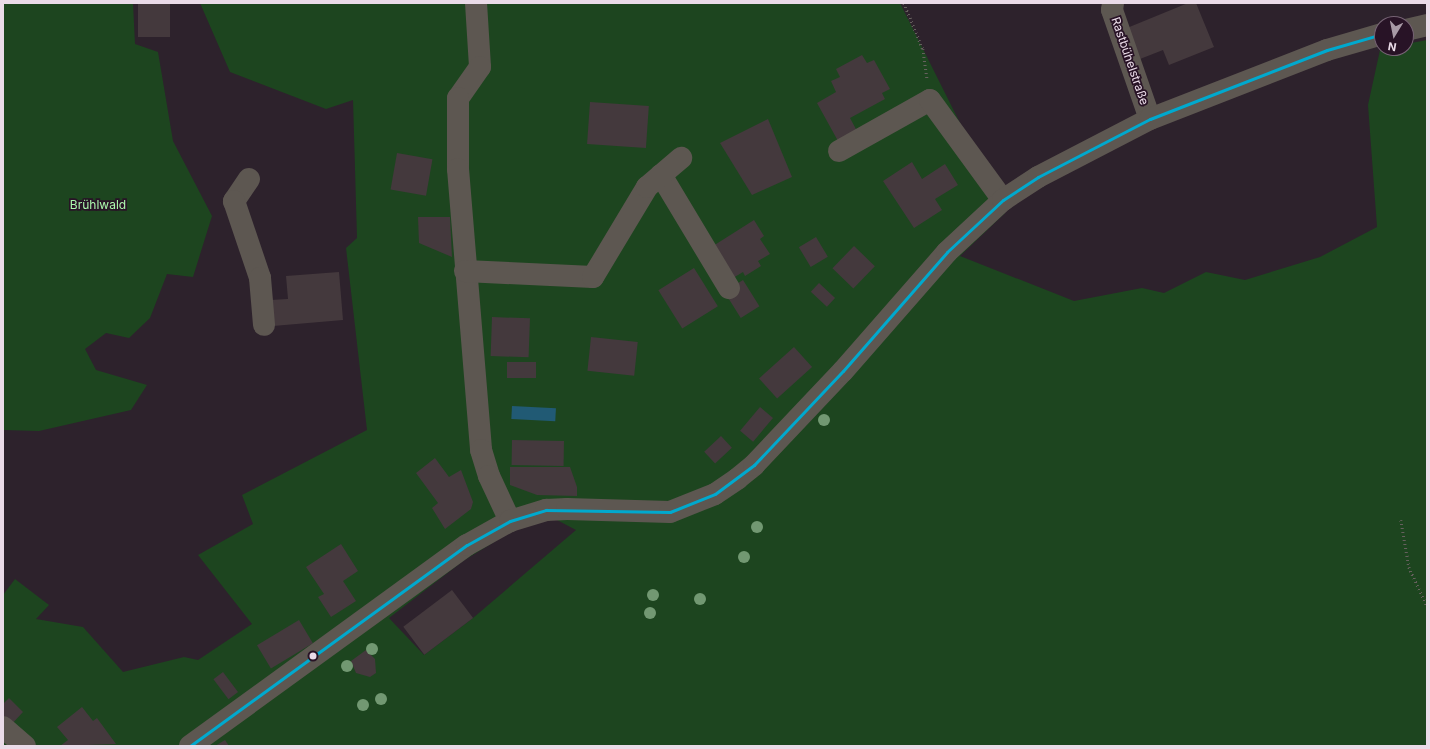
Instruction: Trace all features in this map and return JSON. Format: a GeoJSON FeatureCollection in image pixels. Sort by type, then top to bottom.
{"type":"FeatureCollection","features":[{"type":"Feature","properties":{"kind":"street"},"geometry":{"type":"LineString","coordinates":[[476,3],[480,67],[458,98],[458,169],[465,271],[481,450],[488,476],[510,521]]}},
{"type":"Feature","properties":{"kind":"street","name":"Rastbühelstraße"},"geometry":{"type":"LineString","coordinates":[[1113,3],[1112,10],[1150,119]]}},
{"type":"Feature","properties":{"kind":"street"},"geometry":{"type":"LineString","coordinates":[[1414,28],[1427,25]]}},
{"type":"Feature","properties":{"kind":"street","name":"Rastbühelstraße"},"geometry":{"type":"LineString","coordinates":[[190,746],[468,545],[510,521],[546,510],[568,509],[670,512],[715,494],[754,466],[947,252],[1003,200],[1061,164],[1150,119],[1327,50],[1374,36]]}},
{"type":"Feature","properties":{"kind":"street"},"geometry":{"type":"LineString","coordinates":[[839,151],[930,100],[1003,200]]}},
{"type":"Feature","properties":{"kind":"street"},"geometry":{"type":"LineString","coordinates":[[465,271],[593,277],[647,187],[681,158]]}},
{"type":"Feature","properties":{"kind":"street"},"geometry":{"type":"LineString","coordinates":[[661,175],[729,288]]}},
{"type":"Feature","properties":{"kind":"street"},"geometry":{"type":"LineString","coordinates":[[249,179],[234,201],[260,278],[264,325]]}},
{"type":"Feature","properties":{"kind":"street"},"geometry":{"type":"LineString","coordinates":[[3,727],[25,746]]}},
{"type":"Feature","properties":{"kind":"path"},"geometry":{"type":"LineString","coordinates":[[904,3],[923,49],[930,100]]}},
{"type":"Feature","properties":{"kind":"path"},"geometry":{"type":"LineString","coordinates":[[1401,520],[1409,568],[1427,606]]}},
{"type":"Feature","properties":{"kind":"green space","name":"Brühlwald"},"geometry":{"type":"Polygon","coordinates":[[[3,3],[133,3],[135,44],[158,52],[173,141],[212,216],[193,277],[167,274],[150,318],[129,338],[106,333],[85,349],[96,370],[147,385],[131,410],[39,431],[3,430],[3,3]]]}},
{"type":"Feature","properties":{"kind":"green space"},"geometry":{"type":"Polygon","coordinates":[[[200,3],[900,3],[1005,213],[960,256],[1074,301],[1142,288],[1164,293],[1206,272],[1245,280],[1320,257],[1377,227],[1368,105],[1379,56],[1414,56],[1414,42],[1427,40],[1427,746],[3,746],[3,595],[15,579],[49,605],[36,619],[83,627],[123,672],[184,657],[198,660],[252,624],[198,555],[253,524],[242,495],[367,430],[346,248],[357,238],[353,100],[326,109],[230,72],[200,3]],[[555,519],[527,522],[463,561],[389,618],[424,655],[473,618],[576,530],[555,519]]]}},
{"type":"Feature","properties":{"kind":"water"},"geometry":{"type":"Polygon","coordinates":[[[512,406],[556,408],[555,421],[511,419],[512,406]]]}},
{"type":"Feature","properties":{"kind":"building"},"geometry":{"type":"Polygon","coordinates":[[[138,3],[170,3],[170,37],[138,37],[138,3]]]}},
{"type":"Feature","properties":{"kind":"building"},"geometry":{"type":"Polygon","coordinates":[[[1188,3],[1196,3],[1214,47],[1169,65],[1163,50],[1140,59],[1127,28],[1188,3]]]}},
{"type":"Feature","properties":{"kind":"building"},"geometry":{"type":"Polygon","coordinates":[[[862,55],[867,63],[874,60],[890,89],[882,93],[885,99],[850,118],[857,131],[838,141],[817,103],[836,92],[831,81],[840,77],[836,69],[862,55]]]}},
{"type":"Feature","properties":{"kind":"building"},"geometry":{"type":"Polygon","coordinates":[[[590,102],[649,106],[646,148],[587,144],[590,102]]]}},
{"type":"Feature","properties":{"kind":"building"},"geometry":{"type":"Polygon","coordinates":[[[768,119],[792,177],[752,195],[720,143],[768,119]]]}},
{"type":"Feature","properties":{"kind":"building"},"geometry":{"type":"Polygon","coordinates":[[[397,153],[432,159],[426,196],[391,189],[397,153]]]}},
{"type":"Feature","properties":{"kind":"building"},"geometry":{"type":"Polygon","coordinates":[[[912,162],[922,179],[945,164],[958,185],[935,199],[942,210],[914,228],[883,181],[912,162]]]}},
{"type":"Feature","properties":{"kind":"building"},"geometry":{"type":"Polygon","coordinates":[[[418,217],[450,217],[452,257],[419,243],[418,217]]]}},
{"type":"Feature","properties":{"kind":"building"},"geometry":{"type":"Polygon","coordinates":[[[754,220],[764,236],[760,239],[770,254],[758,261],[761,266],[745,276],[743,272],[733,278],[713,246],[754,220]]]}},
{"type":"Feature","properties":{"kind":"building"},"geometry":{"type":"Polygon","coordinates":[[[816,237],[828,257],[811,267],[799,247],[816,237]]]}},
{"type":"Feature","properties":{"kind":"building"},"geometry":{"type":"Polygon","coordinates":[[[854,246],[875,266],[853,288],[832,268],[854,246]]]}},
{"type":"Feature","properties":{"kind":"building"},"geometry":{"type":"Polygon","coordinates":[[[694,268],[718,306],[682,328],[658,290],[694,268]]]}},
{"type":"Feature","properties":{"kind":"building"},"geometry":{"type":"Polygon","coordinates":[[[339,272],[343,320],[273,326],[271,300],[288,299],[286,276],[339,272]]]}},
{"type":"Feature","properties":{"kind":"building"},"geometry":{"type":"Polygon","coordinates":[[[743,280],[759,306],[741,318],[724,292],[743,280]]]}},
{"type":"Feature","properties":{"kind":"building"},"geometry":{"type":"Polygon","coordinates":[[[819,283],[835,298],[827,307],[811,292],[819,283]]]}},
{"type":"Feature","properties":{"kind":"building"},"geometry":{"type":"Polygon","coordinates":[[[492,317],[530,318],[529,357],[491,356],[492,317]]]}},
{"type":"Feature","properties":{"kind":"building"},"geometry":{"type":"Polygon","coordinates":[[[591,337],[638,342],[634,376],[587,371],[591,337]]]}},
{"type":"Feature","properties":{"kind":"building"},"geometry":{"type":"Polygon","coordinates":[[[794,347],[812,367],[777,399],[759,378],[794,347]]]}},
{"type":"Feature","properties":{"kind":"building"},"geometry":{"type":"Polygon","coordinates":[[[507,362],[536,362],[536,378],[507,378],[507,362]]]}},
{"type":"Feature","properties":{"kind":"building"},"geometry":{"type":"Polygon","coordinates":[[[760,407],[773,418],[753,442],[740,431],[760,407]]]}},
{"type":"Feature","properties":{"kind":"building"},"geometry":{"type":"Polygon","coordinates":[[[721,436],[732,448],[715,463],[704,452],[721,436]]]}},
{"type":"Feature","properties":{"kind":"building"},"geometry":{"type":"Polygon","coordinates":[[[512,440],[564,441],[564,466],[512,465],[512,440]]]}},
{"type":"Feature","properties":{"kind":"building"},"geometry":{"type":"Polygon","coordinates":[[[435,458],[449,477],[461,470],[473,502],[471,509],[445,529],[432,508],[438,503],[416,473],[435,458]]]}},
{"type":"Feature","properties":{"kind":"building"},"geometry":{"type":"Polygon","coordinates":[[[510,467],[570,467],[577,487],[577,496],[537,495],[510,485],[510,467]]]}},
{"type":"Feature","properties":{"kind":"building"},"geometry":{"type":"Polygon","coordinates":[[[341,544],[358,571],[343,581],[356,601],[331,617],[318,597],[324,594],[306,567],[341,544]]]}},
{"type":"Feature","properties":{"kind":"building"},"geometry":{"type":"Polygon","coordinates":[[[452,590],[473,618],[424,655],[403,627],[452,590]]]}},
{"type":"Feature","properties":{"kind":"building"},"geometry":{"type":"Polygon","coordinates":[[[299,620],[313,643],[271,668],[257,645],[299,620]]]}},
{"type":"Feature","properties":{"kind":"building"},"geometry":{"type":"Polygon","coordinates":[[[366,650],[375,659],[376,673],[370,677],[356,673],[351,661],[366,650]]]}},
{"type":"Feature","properties":{"kind":"building"},"geometry":{"type":"Polygon","coordinates":[[[223,672],[238,692],[228,699],[213,679],[223,672]]]}},
{"type":"Feature","properties":{"kind":"building"},"geometry":{"type":"Polygon","coordinates":[[[9,698],[23,712],[10,726],[3,719],[3,704],[9,698]]]}},
{"type":"Feature","properties":{"kind":"building"},"geometry":{"type":"Polygon","coordinates":[[[82,707],[93,721],[97,718],[116,744],[60,746],[68,740],[57,727],[82,707]]]}},
{"type":"Feature","properties":{"kind":"building"},"geometry":{"type":"Polygon","coordinates":[[[225,740],[229,746],[215,746],[225,740]]]}},
{"type":"Feature","properties":{"kind":"transit line"},"geometry":{"type":"LineString","coordinates":[[190,746],[467,545],[510,521],[546,510],[670,512],[715,494],[754,465],[843,371],[947,252],[1003,200],[1038,177],[1150,119],[1327,50],[1374,36]]}}]}
